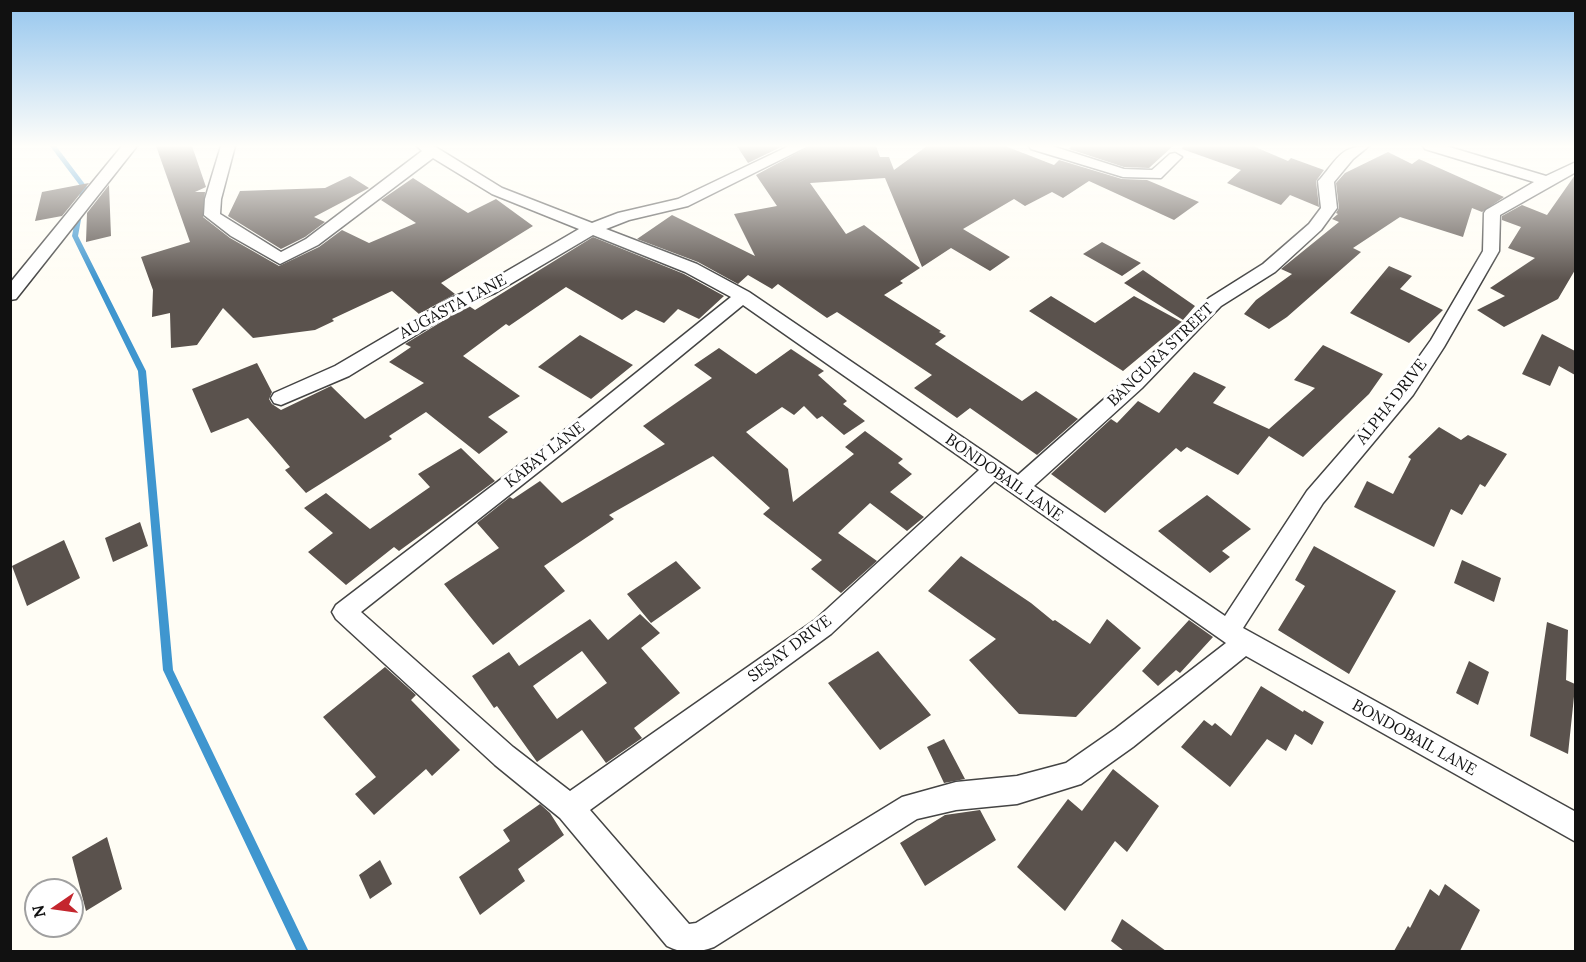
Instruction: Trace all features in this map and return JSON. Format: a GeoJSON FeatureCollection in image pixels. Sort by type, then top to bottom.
{"type":"FeatureCollection","features":[{"type":"Feature","properties":{"kind":"street"},"geometry":{"type":"LineString","coordinates":[[10,295],[94,191]]}},
{"type":"Feature","properties":{"kind":"street"},"geometry":{"type":"LineString","coordinates":[[215,191],[212,215],[228,230],[265,248],[280,259],[312,242],[376,191]]}},
{"type":"Feature","properties":{"kind":"street","name":"BONDOBAIL LANE"},"geometry":{"type":"LineString","coordinates":[[495,191],[691,268],[743,296],[1237,638],[1575,828]]}},
{"type":"Feature","properties":{"kind":"street","name":"AUGASTA LANE"},"geometry":{"type":"LineString","coordinates":[[281,398],[342,371],[457,302],[489,289],[591,229],[624,216],[684,203],[709,191]]}},
{"type":"Feature","properties":{"kind":"street","name":"BANGURA STREET"},"geometry":{"type":"LineString","coordinates":[[1018,488],[1135,382],[1215,302],[1269,268],[1315,227],[1329,208],[1327,191]]}},
{"type":"Feature","properties":{"kind":"street","name":"ALPHA DRIVE"},"geometry":{"type":"LineString","coordinates":[[1237,638],[1315,497],[1406,390],[1438,343],[1491,251],[1492,213],[1531,191]]}},
{"type":"Feature","properties":{"kind":"street","name":"KABAY LANE"},"geometry":{"type":"LineString","coordinates":[[570,808],[504,756],[344,612],[558,446],[743,296]]}},
{"type":"Feature","properties":{"kind":"street","name":"SESAY DRIVE"},"geometry":{"type":"LineString","coordinates":[[570,808],[823,627],[993,470]]}},
{"type":"Feature","properties":{"kind":"street"},"geometry":{"type":"LineString","coordinates":[[570,808],[678,935],[688,941],[703,936],[912,807],[956,796],[1017,789],[1072,775],[1124,738],[1237,638]]}},
{"type":"Feature","properties":{"kind":"building"},"geometry":{"type":"Polygon","coordinates":[[[83,191],[62,216],[35,221],[42,192],[83,191]]]}},
{"type":"Feature","properties":{"kind":"building"},"geometry":{"type":"Polygon","coordinates":[[[104,191],[109,191],[111,236],[86,242],[87,213],[104,191]]]}},
{"type":"Feature","properties":{"kind":"building"},"geometry":{"type":"Polygon","coordinates":[[[172,191],[205,192],[203,217],[230,238],[279,266],[319,247],[342,230],[369,243],[416,223],[381,200],[394,191],[433,191],[468,213],[496,199],[533,226],[441,283],[455,294],[419,314],[392,291],[332,319],[334,321],[315,330],[253,338],[223,308],[197,345],[171,348],[170,313],[152,317],[153,290],[141,257],[190,242],[172,191]]]}},
{"type":"Feature","properties":{"kind":"building"},"geometry":{"type":"Polygon","coordinates":[[[240,191],[364,191],[314,217],[325,222],[305,237],[281,249],[228,216],[240,191]]]}},
{"type":"Feature","properties":{"kind":"building"},"geometry":{"type":"Polygon","coordinates":[[[767,191],[816,191],[846,234],[864,225],[920,268],[900,281],[903,283],[884,295],[946,336],[935,344],[1022,401],[1036,391],[1078,419],[1037,455],[970,408],[957,418],[914,388],[932,375],[837,312],[827,318],[778,284],[772,289],[748,275],[738,284],[698,262],[637,239],[672,215],[755,256],[734,214],[777,206],[767,191]]]}},
{"type":"Feature","properties":{"kind":"building"},"geometry":{"type":"Polygon","coordinates":[[[890,191],[1074,191],[1063,198],[1052,192],[1025,206],[1014,199],[963,229],[1010,257],[990,271],[951,248],[922,267],[890,191]]]}},
{"type":"Feature","properties":{"kind":"building"},"geometry":{"type":"Polygon","coordinates":[[[1111,191],[1173,191],[1199,202],[1174,220],[1111,191]]]}},
{"type":"Feature","properties":{"kind":"building"},"geometry":{"type":"Polygon","coordinates":[[[1246,191],[1317,191],[1319,207],[1290,195],[1281,205],[1246,191]]]}},
{"type":"Feature","properties":{"kind":"building"},"geometry":{"type":"Polygon","coordinates":[[[1337,191],[1490,191],[1504,197],[1482,212],[1472,208],[1463,237],[1400,217],[1353,248],[1361,252],[1287,317],[1269,329],[1244,314],[1256,300],[1292,274],[1281,269],[1339,222],[1332,219],[1338,214],[1336,213],[1339,208],[1337,191]]]}},
{"type":"Feature","properties":{"kind":"building"},"geometry":{"type":"Polygon","coordinates":[[[1564,191],[1575,191],[1575,270],[1558,299],[1504,327],[1477,310],[1505,296],[1490,288],[1535,258],[1508,248],[1521,227],[1502,220],[1502,216],[1522,205],[1547,215],[1564,191]]]}},
{"type":"Feature","properties":{"kind":"building"},"geometry":{"type":"Polygon","coordinates":[[[593,237],[684,274],[724,296],[699,319],[678,309],[664,323],[636,310],[622,320],[566,287],[509,326],[506,324],[463,356],[520,396],[488,417],[508,432],[479,454],[426,412],[389,436],[392,439],[306,493],[285,470],[290,467],[248,418],[211,433],[192,389],[257,363],[272,392],[269,399],[281,410],[331,386],[365,419],[424,383],[389,362],[411,347],[405,344],[464,308],[469,306],[475,310],[593,237]]]}},
{"type":"Feature","properties":{"kind":"building"},"geometry":{"type":"Polygon","coordinates":[[[1102,242],[1141,263],[1122,276],[1083,254],[1102,242]]]}},
{"type":"Feature","properties":{"kind":"building"},"geometry":{"type":"Polygon","coordinates":[[[1389,266],[1412,276],[1400,289],[1443,310],[1409,343],[1350,313],[1389,266]]]}},
{"type":"Feature","properties":{"kind":"building"},"geometry":{"type":"Polygon","coordinates":[[[1143,270],[1195,306],[1183,320],[1124,283],[1143,270]]]}},
{"type":"Feature","properties":{"kind":"building"},"geometry":{"type":"Polygon","coordinates":[[[1051,296],[1095,323],[1134,296],[1182,322],[1123,371],[1029,311],[1051,296]]]}},
{"type":"Feature","properties":{"kind":"building"},"geometry":{"type":"Polygon","coordinates":[[[1542,334],[1575,351],[1575,375],[1559,366],[1550,386],[1522,374],[1542,334]]]}},
{"type":"Feature","properties":{"kind":"building"},"geometry":{"type":"Polygon","coordinates":[[[580,335],[633,365],[591,399],[538,367],[580,335]]]}},
{"type":"Feature","properties":{"kind":"building"},"geometry":{"type":"Polygon","coordinates":[[[1323,345],[1383,374],[1369,394],[1303,457],[1269,436],[1238,475],[1187,447],[1181,452],[1176,448],[1105,513],[1051,474],[1111,419],[1117,423],[1138,401],[1159,413],[1194,372],[1226,387],[1213,403],[1269,429],[1315,388],[1294,380],[1323,345]]]}},
{"type":"Feature","properties":{"kind":"building"},"geometry":{"type":"Polygon","coordinates":[[[719,348],[756,374],[791,349],[824,371],[818,375],[847,401],[843,404],[865,421],[844,435],[822,416],[817,419],[804,406],[794,415],[782,407],[746,432],[788,469],[793,502],[854,454],[845,447],[865,431],[903,459],[898,463],[912,474],[890,492],[924,517],[907,531],[870,503],[838,533],[877,561],[841,593],[811,569],[822,560],[763,514],[770,508],[713,456],[609,515],[614,519],[544,566],[565,591],[493,645],[444,584],[499,548],[477,523],[510,497],[513,499],[540,481],[562,503],[665,444],[643,426],[712,378],[694,365],[719,348]]]}},
{"type":"Feature","properties":{"kind":"building"},"geometry":{"type":"Polygon","coordinates":[[[1439,427],[1461,440],[1468,435],[1507,454],[1485,487],[1480,484],[1462,515],[1451,509],[1434,547],[1354,507],[1367,481],[1393,494],[1411,459],[1408,457],[1439,427]]]}},
{"type":"Feature","properties":{"kind":"building"},"geometry":{"type":"Polygon","coordinates":[[[461,448],[495,481],[399,551],[394,547],[346,585],[308,552],[333,533],[304,508],[326,493],[370,529],[430,487],[418,474],[461,448]]]}},
{"type":"Feature","properties":{"kind":"building"},"geometry":{"type":"Polygon","coordinates":[[[1207,495],[1251,529],[1222,551],[1230,557],[1210,573],[1158,531],[1207,495]]]}},
{"type":"Feature","properties":{"kind":"building"},"geometry":{"type":"Polygon","coordinates":[[[140,522],[148,546],[113,562],[105,538],[140,522]]]}},
{"type":"Feature","properties":{"kind":"building"},"geometry":{"type":"Polygon","coordinates":[[[64,540],[80,578],[27,606],[12,566],[64,540]]]}},
{"type":"Feature","properties":{"kind":"building"},"geometry":{"type":"Polygon","coordinates":[[[1314,546],[1396,591],[1349,674],[1278,630],[1305,586],[1295,580],[1314,546]]]}},
{"type":"Feature","properties":{"kind":"building"},"geometry":{"type":"Polygon","coordinates":[[[961,556],[1031,603],[1053,621],[1055,620],[1090,644],[1107,619],[1141,648],[1076,717],[1019,714],[969,660],[996,639],[928,591],[961,556]]]}},
{"type":"Feature","properties":{"kind":"building"},"geometry":{"type":"Polygon","coordinates":[[[1462,560],[1501,578],[1494,602],[1454,583],[1462,560]]]}},
{"type":"Feature","properties":{"kind":"building"},"geometry":{"type":"Polygon","coordinates":[[[676,561],[701,588],[651,623],[627,594],[676,561]]]}},
{"type":"Feature","properties":{"kind":"building"},"geometry":{"type":"Polygon","coordinates":[[[640,614],[660,633],[641,648],[680,693],[634,728],[642,738],[606,763],[582,730],[537,762],[497,706],[494,708],[472,676],[509,652],[519,666],[590,619],[608,640],[640,614]],[[582,651],[533,686],[557,719],[607,683],[582,651]]]}},
{"type":"Feature","properties":{"kind":"building"},"geometry":{"type":"Polygon","coordinates":[[[1189,620],[1213,637],[1180,673],[1176,670],[1158,686],[1142,671],[1189,620]]]}},
{"type":"Feature","properties":{"kind":"building"},"geometry":{"type":"Polygon","coordinates":[[[1547,622],[1568,630],[1566,680],[1575,684],[1575,687],[1568,754],[1530,736],[1547,622]]]}},
{"type":"Feature","properties":{"kind":"building"},"geometry":{"type":"Polygon","coordinates":[[[878,651],[931,715],[880,750],[828,683],[878,651]]]}},
{"type":"Feature","properties":{"kind":"building"},"geometry":{"type":"Polygon","coordinates":[[[1469,661],[1489,672],[1478,705],[1456,693],[1469,661]]]}},
{"type":"Feature","properties":{"kind":"building"},"geometry":{"type":"Polygon","coordinates":[[[385,667],[416,695],[411,700],[460,750],[432,776],[426,769],[374,815],[355,794],[376,777],[323,717],[385,667]]]}},
{"type":"Feature","properties":{"kind":"building"},"geometry":{"type":"Polygon","coordinates":[[[1261,686],[1324,722],[1312,745],[1295,734],[1286,751],[1267,739],[1230,787],[1181,747],[1204,720],[1212,726],[1215,723],[1231,736],[1261,686]]]}},
{"type":"Feature","properties":{"kind":"building"},"geometry":{"type":"Polygon","coordinates":[[[944,739],[965,779],[944,783],[927,747],[944,739]]]}},
{"type":"Feature","properties":{"kind":"building"},"geometry":{"type":"Polygon","coordinates":[[[1113,769],[1159,806],[1127,852],[1115,841],[1065,911],[1017,867],[1068,799],[1082,811],[1113,769]]]}},
{"type":"Feature","properties":{"kind":"building"},"geometry":{"type":"Polygon","coordinates":[[[540,804],[550,813],[564,835],[518,869],[525,881],[480,915],[459,877],[510,841],[503,830],[540,804]]]}},
{"type":"Feature","properties":{"kind":"building"},"geometry":{"type":"Polygon","coordinates":[[[980,810],[996,840],[925,886],[900,843],[945,815],[980,810]]]}},
{"type":"Feature","properties":{"kind":"building"},"geometry":{"type":"Polygon","coordinates":[[[107,837],[122,889],[86,911],[84,878],[77,878],[72,857],[107,837]]]}},
{"type":"Feature","properties":{"kind":"building"},"geometry":{"type":"Polygon","coordinates":[[[380,860],[392,884],[370,899],[359,875],[380,860]]]}},
{"type":"Feature","properties":{"kind":"building"},"geometry":{"type":"Polygon","coordinates":[[[1445,884],[1480,910],[1460,951],[1394,951],[1408,926],[1410,928],[1430,889],[1439,896],[1445,884]]]}},
{"type":"Feature","properties":{"kind":"building"},"geometry":{"type":"Polygon","coordinates":[[[1122,919],[1166,951],[1124,951],[1111,941],[1122,919]]]}},
{"type":"Feature","properties":{"kind":"waterway"},"geometry":{"type":"LineString","coordinates":[[83,191],[75,236],[142,371],[168,670],[303,952]]}}]}
